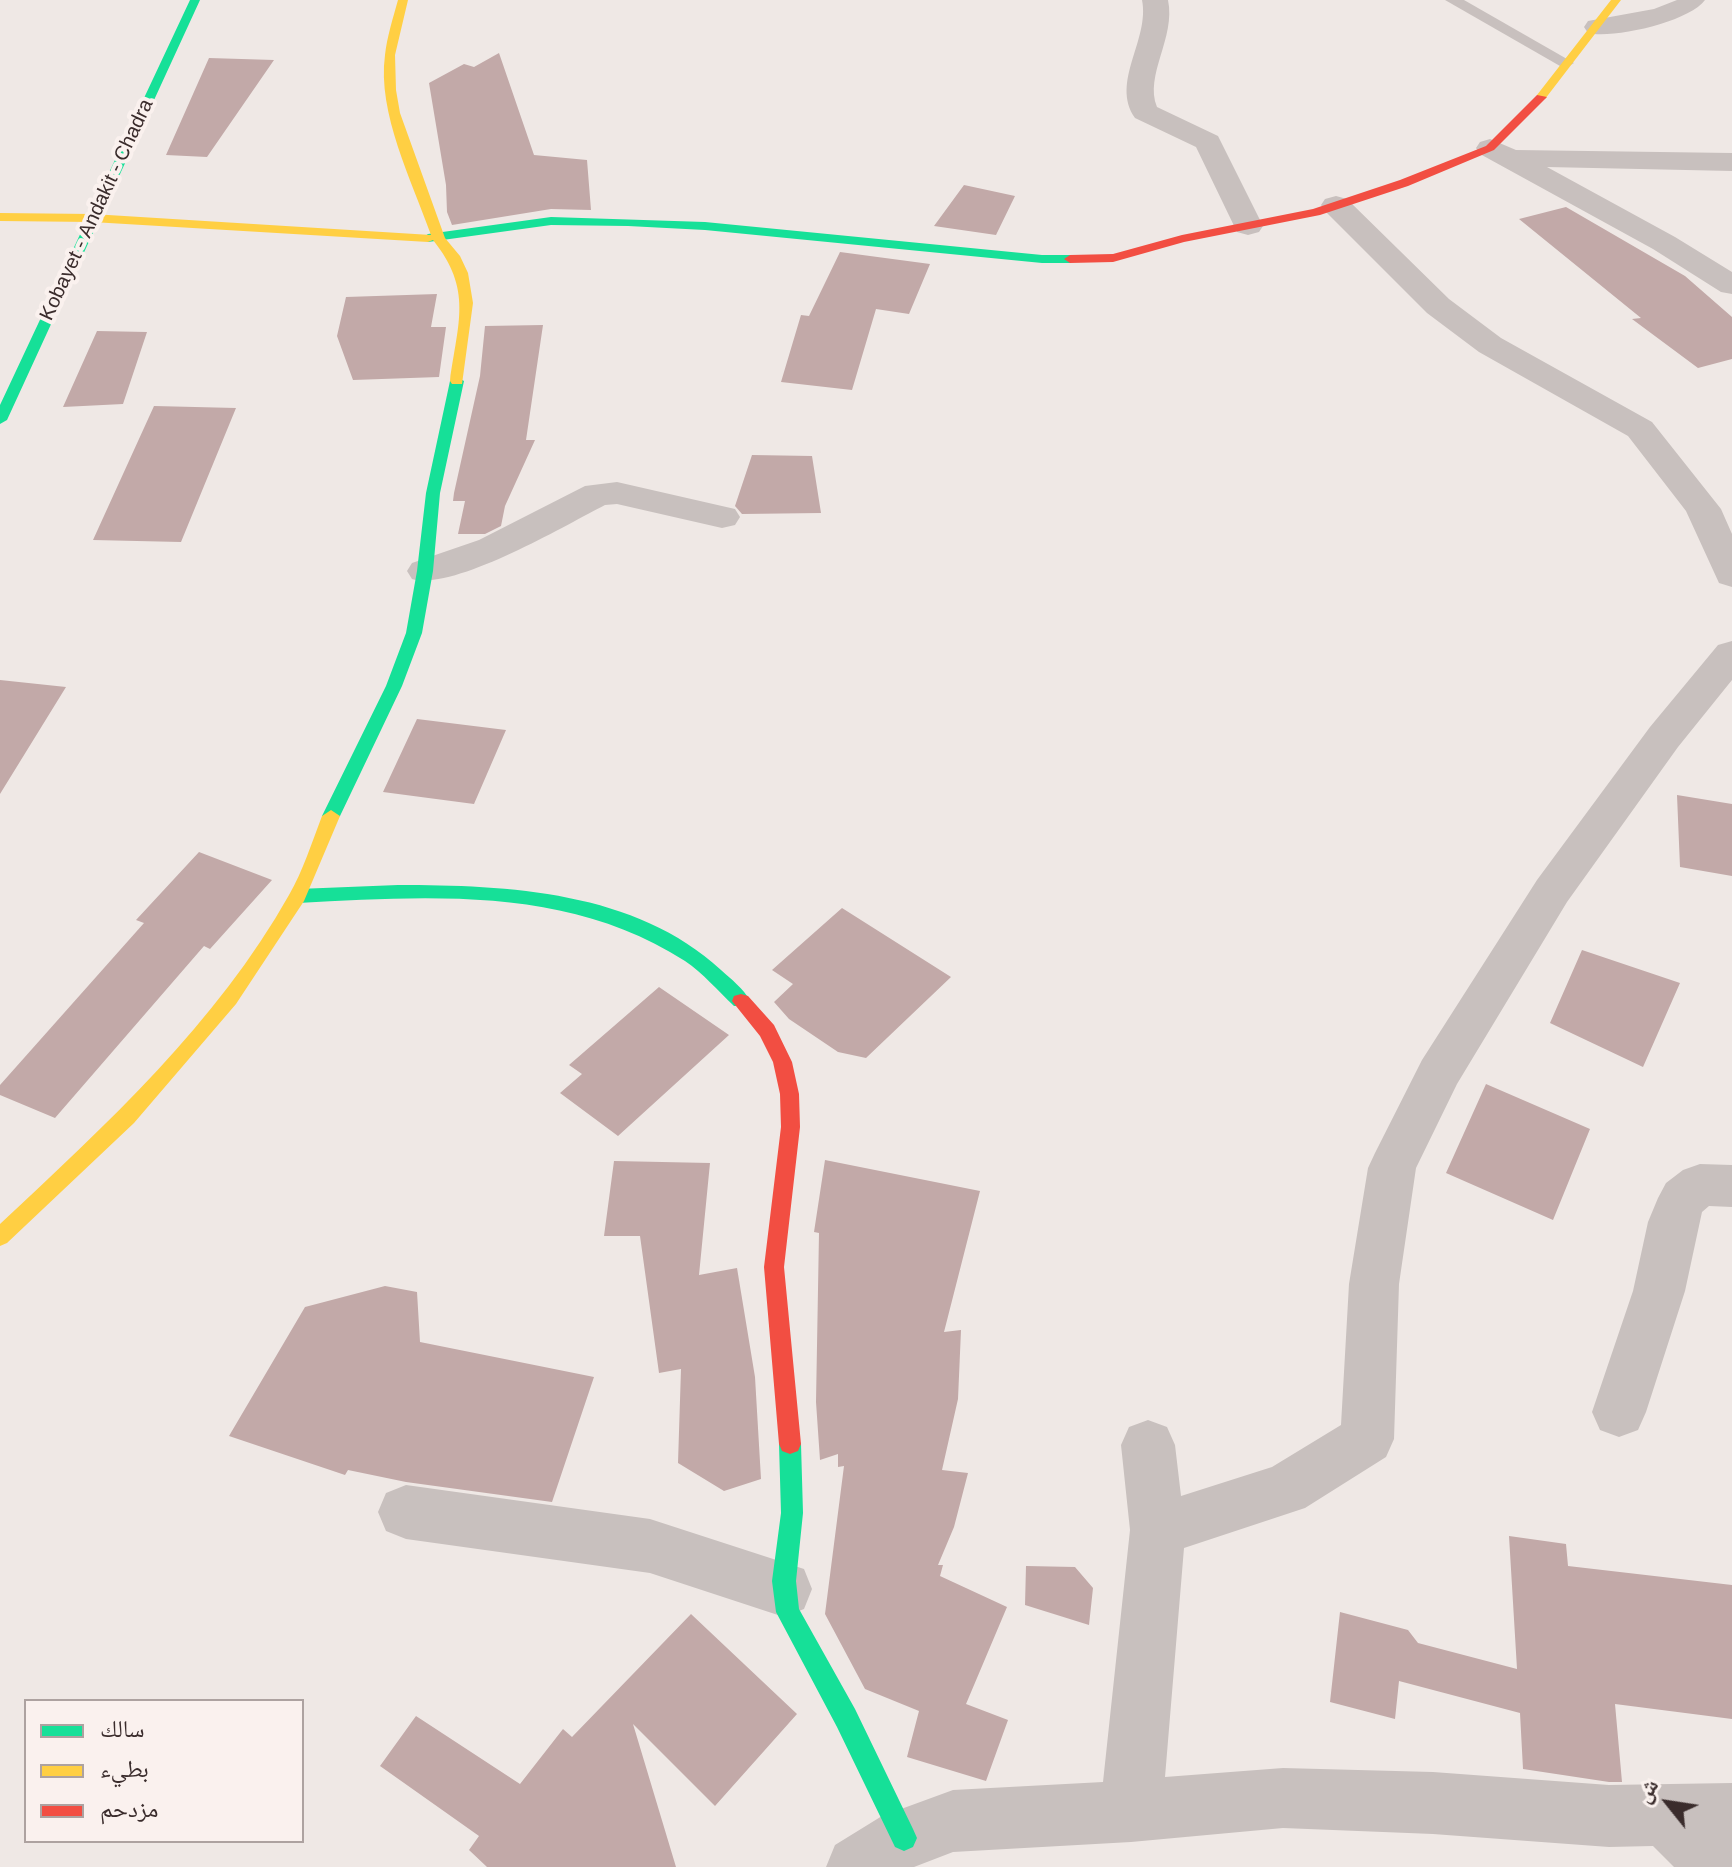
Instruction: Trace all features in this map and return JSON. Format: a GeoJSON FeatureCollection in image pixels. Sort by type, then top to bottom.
{"type":"FeatureCollection","features":[{"type":"Feature","properties":{"kind":"street","name":"Kobayet - Andakit - Chadra"},"geometry":{"type":"LineString","coordinates":[[0,420],[195,0]]}},
{"type":"Feature","properties":{"kind":"street"},"geometry":{"type":"LineString","coordinates":[[0,1237],[127,1117],[229,999],[298,896],[342,791],[394,686],[414,633],[425,571],[433,493],[462,358],[467,303],[462,273],[454,256],[439,239],[394,113],[390,90],[390,55],[403,0]]}},
{"type":"Feature","properties":{"kind":"street"},"geometry":{"type":"LineString","coordinates":[[1155,0],[1158,10],[1152,51],[1139,95],[1145,112],[1208,142],[1248,226]]}},
{"type":"Feature","properties":{"kind":"street"},"geometry":{"type":"LineString","coordinates":[[1500,154],[1616,0]]}},
{"type":"Feature","properties":{"kind":"street"},"geometry":{"type":"LineString","coordinates":[[1597,27],[1667,13],[1683,8],[1692,0]]}},
{"type":"Feature","properties":{"kind":"street"},"geometry":{"type":"LineString","coordinates":[[0,217],[92,218],[439,239],[551,221],[628,222],[705,226],[1042,259],[1098,259],[1129,255],[1182,239],[1336,205],[1500,154],[1732,162]]}},
{"type":"Feature","properties":{"kind":"street"},"geometry":{"type":"LineString","coordinates":[[1500,154],[1727,275]]}},
{"type":"Feature","properties":{"kind":"street"},"geometry":{"type":"LineString","coordinates":[[1336,205],[1438,306],[1490,345],[1640,429],[1703,509],[1732,575]]}},
{"type":"Feature","properties":{"kind":"street"},"geometry":{"type":"LineString","coordinates":[[425,571],[492,548],[598,494],[617,493],[722,517]]}},
{"type":"Feature","properties":{"kind":"street"},"geometry":{"type":"LineString","coordinates":[[1158,1530],[1286,1489],[1367,1439],[1374,1284],[1392,1168],[1439,1073],[1552,891],[1664,737],[1732,654]]}},
{"type":"Feature","properties":{"kind":"street"},"geometry":{"type":"LineString","coordinates":[[298,896],[439,889],[491,891],[535,896],[594,911],[633,924],[692,956],[757,1013],[775,1037],[786,1070],[792,1107],[788,1166],[775,1234],[774,1265],[793,1517],[784,1589],[790,1620],[826,1680],[880,1853],[953,1821],[1131,1811],[1283,1798],[1433,1803],[1609,1816],[1732,1814]]}},
{"type":"Feature","properties":{"kind":"street"},"geometry":{"type":"LineString","coordinates":[[1619,1412],[1659,1291],[1673,1222],[1683,1198],[1700,1185],[1732,1186]]}},
{"type":"Feature","properties":{"kind":"street"},"geometry":{"type":"LineString","coordinates":[[1131,1811],[1158,1530],[1148,1445]]}},
{"type":"Feature","properties":{"kind":"street"},"geometry":{"type":"LineString","coordinates":[[406,1512],[650,1546],[784,1589]]}},
{"type":"Feature","properties":{"kind":"street"},"geometry":{"type":"LineString","coordinates":[[1667,1816],[1718,1867]]}},
{"type":"Feature","properties":{"kind":"lane"},"geometry":{"type":"LineString","coordinates":[[1453,0],[1566,63]]}},
{"type":"Feature","properties":{"kind":"building"},"geometry":{"type":"Polygon","coordinates":[[[499,53],[534,155],[587,160],[591,210],[551,209],[452,225],[447,212],[446,185],[429,83],[464,64],[474,67],[499,53]]]}},
{"type":"Feature","properties":{"kind":"building"},"geometry":{"type":"Polygon","coordinates":[[[209,58],[274,60],[207,157],[166,155],[209,58]]]}},
{"type":"Feature","properties":{"kind":"building"},"geometry":{"type":"Polygon","coordinates":[[[964,185],[1015,196],[996,235],[934,226],[964,185]]]}},
{"type":"Feature","properties":{"kind":"building"},"geometry":{"type":"Polygon","coordinates":[[[1566,207],[1685,276],[1732,317],[1732,359],[1698,368],[1632,319],[1641,318],[1519,219],[1566,207]]]}},
{"type":"Feature","properties":{"kind":"building"},"geometry":{"type":"Polygon","coordinates":[[[840,252],[930,264],[909,314],[876,309],[852,390],[781,382],[801,315],[809,316],[840,252]]]}},
{"type":"Feature","properties":{"kind":"building"},"geometry":{"type":"Polygon","coordinates":[[[437,294],[431,327],[446,327],[439,377],[353,380],[337,336],[346,297],[437,294]]]}},
{"type":"Feature","properties":{"kind":"building"},"geometry":{"type":"Polygon","coordinates":[[[543,325],[526,440],[535,440],[505,506],[501,526],[485,534],[458,534],[465,501],[453,501],[454,493],[480,376],[485,326],[543,325]]]}},
{"type":"Feature","properties":{"kind":"building"},"geometry":{"type":"Polygon","coordinates":[[[97,331],[147,332],[123,404],[63,407],[97,331]]]}},
{"type":"Feature","properties":{"kind":"building"},"geometry":{"type":"Polygon","coordinates":[[[154,406],[236,408],[181,542],[93,540],[154,406]]]}},
{"type":"Feature","properties":{"kind":"building"},"geometry":{"type":"Polygon","coordinates":[[[752,455],[812,456],[821,513],[742,514],[735,506],[752,455]]]}},
{"type":"Feature","properties":{"kind":"building"},"geometry":{"type":"Polygon","coordinates":[[[0,680],[66,687],[0,794],[0,680]]]}},
{"type":"Feature","properties":{"kind":"building"},"geometry":{"type":"Polygon","coordinates":[[[417,719],[506,730],[474,804],[383,792],[417,719]]]}},
{"type":"Feature","properties":{"kind":"building"},"geometry":{"type":"Polygon","coordinates":[[[1677,795],[1732,804],[1732,876],[1680,867],[1677,795]]]}},
{"type":"Feature","properties":{"kind":"building"},"geometry":{"type":"Polygon","coordinates":[[[199,852],[272,880],[210,949],[204,946],[55,1118],[0,1095],[0,1085],[144,923],[136,920],[199,852]]]}},
{"type":"Feature","properties":{"kind":"building"},"geometry":{"type":"Polygon","coordinates":[[[842,908],[951,977],[866,1058],[838,1052],[789,1019],[774,1002],[793,984],[772,970],[842,908]]]}},
{"type":"Feature","properties":{"kind":"building"},"geometry":{"type":"Polygon","coordinates":[[[1582,950],[1680,983],[1643,1067],[1550,1023],[1582,950]]]}},
{"type":"Feature","properties":{"kind":"building"},"geometry":{"type":"Polygon","coordinates":[[[659,987],[729,1035],[618,1136],[560,1093],[582,1074],[569,1065],[659,987]]]}},
{"type":"Feature","properties":{"kind":"building"},"geometry":{"type":"Polygon","coordinates":[[[1486,1084],[1590,1129],[1553,1220],[1446,1173],[1486,1084]]]}},
{"type":"Feature","properties":{"kind":"building"},"geometry":{"type":"Polygon","coordinates":[[[825,1160],[980,1191],[944,1332],[961,1330],[958,1399],[942,1470],[968,1473],[954,1527],[938,1565],[943,1565],[940,1576],[1007,1607],[966,1704],[1008,1720],[986,1781],[907,1757],[919,1711],[865,1689],[825,1614],[844,1466],[838,1467],[838,1454],[820,1460],[816,1402],[819,1233],[814,1232],[825,1160]]]}},
{"type":"Feature","properties":{"kind":"building"},"geometry":{"type":"Polygon","coordinates":[[[614,1161],[710,1163],[699,1275],[737,1268],[755,1377],[761,1479],[724,1491],[678,1463],[681,1369],[659,1373],[640,1236],[604,1236],[614,1161]]]}},
{"type":"Feature","properties":{"kind":"building"},"geometry":{"type":"Polygon","coordinates":[[[385,1286],[417,1292],[420,1342],[594,1377],[552,1502],[406,1482],[348,1470],[345,1475],[229,1436],[305,1307],[385,1286]]]}},
{"type":"Feature","properties":{"kind":"building"},"geometry":{"type":"Polygon","coordinates":[[[1509,1536],[1566,1544],[1568,1566],[1732,1585],[1732,1719],[1615,1704],[1622,1782],[1609,1782],[1523,1769],[1520,1713],[1399,1681],[1395,1719],[1330,1702],[1340,1612],[1408,1630],[1418,1643],[1517,1669],[1509,1536]]]}},
{"type":"Feature","properties":{"kind":"building"},"geometry":{"type":"Polygon","coordinates":[[[1026,1566],[1075,1567],[1093,1588],[1089,1625],[1025,1605],[1026,1566]]]}},
{"type":"Feature","properties":{"kind":"building"},"geometry":{"type":"Polygon","coordinates":[[[691,1614],[797,1714],[715,1806],[633,1724],[676,1867],[487,1867],[469,1850],[479,1836],[380,1766],[416,1716],[520,1784],[563,1729],[572,1737],[691,1614]]]}},
{"type":"Feature","properties":{"kind":"traffic: fast"},"geometry":{"type":"LineString","coordinates":[[0,420],[195,0]]}},
{"type":"Feature","properties":{"kind":"traffic: fast"},"geometry":{"type":"LineString","coordinates":[[428,238],[551,221],[628,222],[705,226],[1042,259],[1070,259]]}},
{"type":"Feature","properties":{"kind":"traffic: fast"},"geometry":{"type":"LineString","coordinates":[[331,816],[394,686],[414,633],[425,571],[433,493],[457,381]]}},
{"type":"Feature","properties":{"kind":"traffic: fast"},"geometry":{"type":"LineString","coordinates":[[298,896],[398,892],[501,894],[600,912],[647,930],[691,956],[741,1001]]}},
{"type":"Feature","properties":{"kind":"traffic: fast"},"geometry":{"type":"LineString","coordinates":[[790,1444],[792,1513],[784,1581],[788,1612],[846,1718],[904,1838]]}},
{"type":"Feature","properties":{"kind":"traffic: slow"},"geometry":{"type":"LineString","coordinates":[[403,0],[390,55],[390,90],[394,113],[439,239],[454,256],[462,273],[467,303],[457,381]]}},
{"type":"Feature","properties":{"kind":"traffic: slow"},"geometry":{"type":"LineString","coordinates":[[1541,97],[1616,0]]}},
{"type":"Feature","properties":{"kind":"traffic: slow"},"geometry":{"type":"LineString","coordinates":[[0,217],[92,218],[428,238]]}},
{"type":"Feature","properties":{"kind":"traffic: slow"},"geometry":{"type":"LineString","coordinates":[[0,1237],[127,1117],[229,999],[298,896],[331,816]]}},
{"type":"Feature","properties":{"kind":"traffic: jam"},"geometry":{"type":"LineString","coordinates":[[1070,259],[1113,258],[1182,239],[1316,212],[1404,183],[1490,148],[1541,97]]}},
{"type":"Feature","properties":{"kind":"traffic: jam"},"geometry":{"type":"LineString","coordinates":[[741,1001],[767,1031],[782,1062],[790,1094],[787,1161],[774,1267],[790,1444]]}}]}
